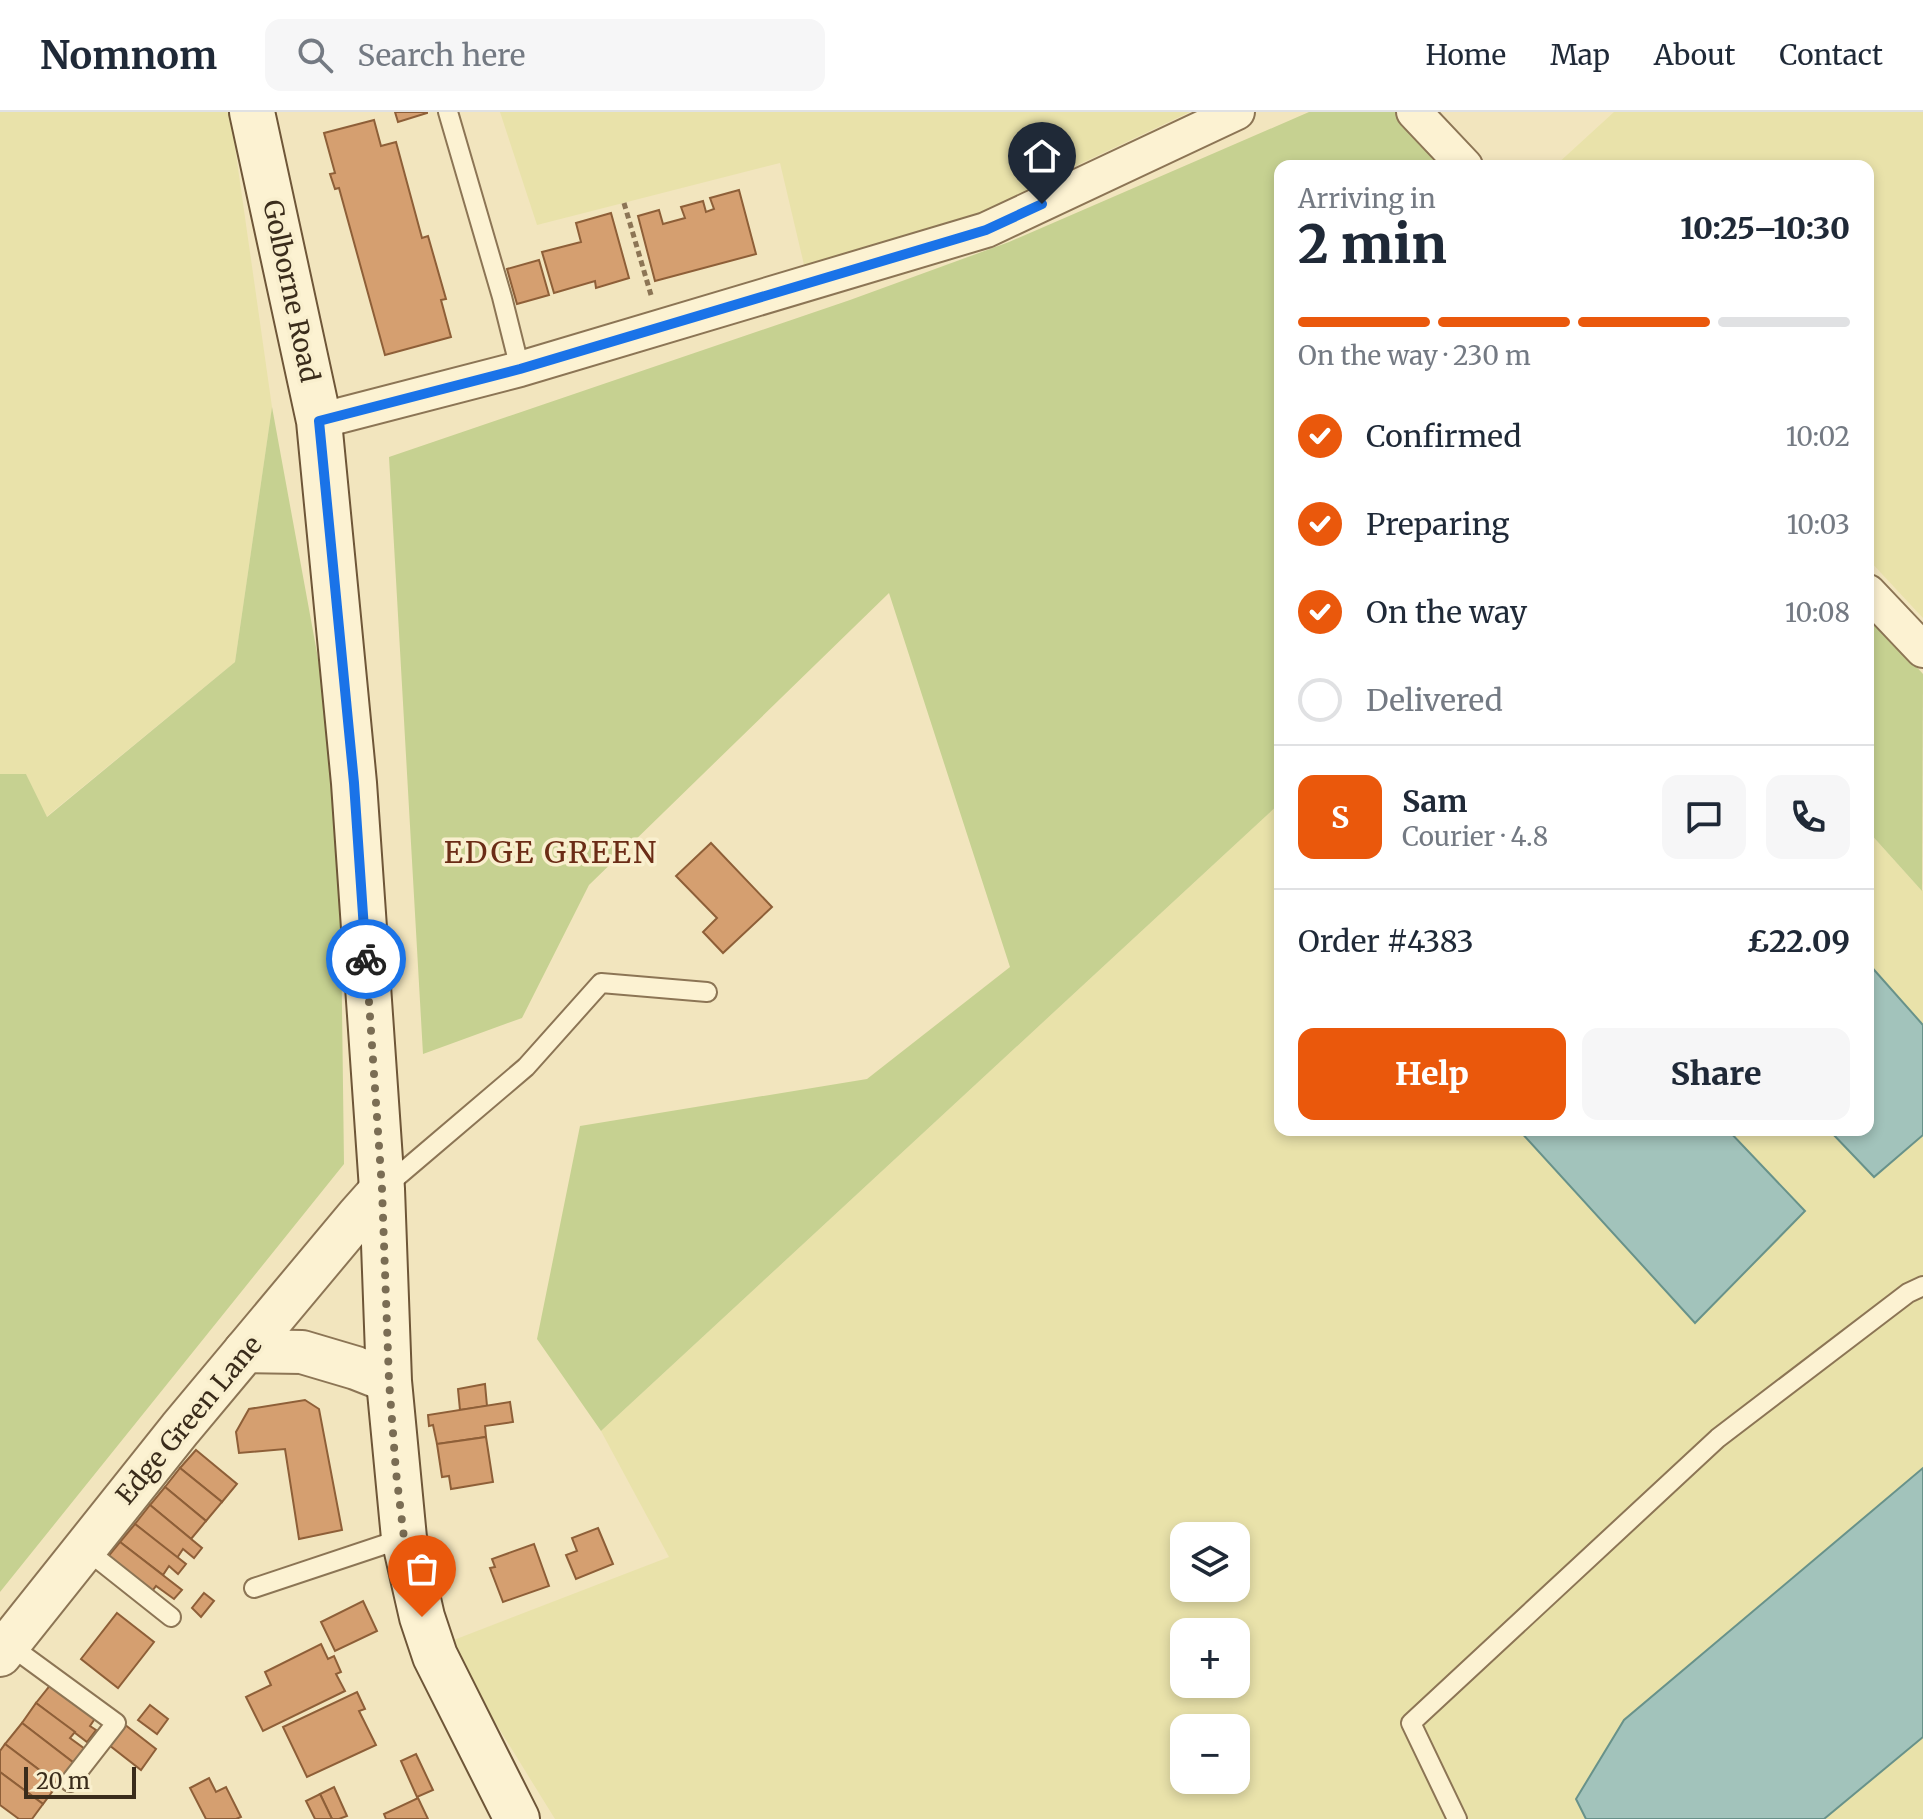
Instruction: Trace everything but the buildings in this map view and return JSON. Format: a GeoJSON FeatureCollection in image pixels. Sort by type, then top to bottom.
{"type":"FeatureCollection","features":[{"type":"Feature","properties":{"kind":"main road","name":"Golborne Road"},"geometry":{"type":"LineString","coordinates":[[252,112],[319,421],[354,783],[382,1189],[389,1381],[404,1538],[422,1617],[435,1656],[517,1819]]}},
{"type":"Feature","properties":{"kind":"street"},"geometry":{"type":"LineString","coordinates":[[319,421],[520,369],[986,230],[1237,112]]}},
{"type":"Feature","properties":{"kind":"street"},"geometry":{"type":"LineString","coordinates":[[1414,112],[1459,160]]}},
{"type":"Feature","properties":{"kind":"street"},"geometry":{"type":"LineString","coordinates":[[1874,598],[1923,650]]}},
{"type":"Feature","properties":{"kind":"street","name":"Edge Green Lane"},"geometry":{"type":"LineString","coordinates":[[4,1650],[245,1351],[382,1189]]}},
{"type":"Feature","properties":{"kind":"street"},"geometry":{"type":"LineString","coordinates":[[245,1351],[302,1352],[389,1381]]}},
{"type":"Feature","properties":{"kind":"lane"},"geometry":{"type":"LineString","coordinates":[[448,112],[520,369]]}},
{"type":"Feature","properties":{"kind":"lane"},"geometry":{"type":"LineString","coordinates":[[382,1189],[526,1067],[601,983],[707,992]]}},
{"type":"Feature","properties":{"kind":"lane"},"geometry":{"type":"LineString","coordinates":[[1457,1819],[1411,1723],[1718,1438],[1908,1293],[1923,1286]]}},
{"type":"Feature","properties":{"kind":"lane"},"geometry":{"type":"LineString","coordinates":[[254,1588],[404,1538]]}},
{"type":"Feature","properties":{"kind":"lane"},"geometry":{"type":"LineString","coordinates":[[84,1548],[171,1617]]}},
{"type":"Feature","properties":{"kind":"lane"},"geometry":{"type":"LineString","coordinates":[[4,1650],[116,1723],[70,1782]]}},
{"type":"Feature","properties":{"kind":"path"},"geometry":{"type":"LineString","coordinates":[[624,203],[660,327]]}},
{"type":"Feature","properties":{"kind":"shaded area"},"geometry":{"type":"Polygon","coordinates":[[[0,112],[230,112],[272,407],[235,662],[46,817],[26,774],[0,774],[0,112]]]}},
{"type":"Feature","properties":{"kind":"shaded area"},"geometry":{"type":"Polygon","coordinates":[[[500,112],[1190,112],[1067,170],[1074,203],[809,286],[780,163],[537,225],[500,112]]]}},
{"type":"Feature","properties":{"kind":"shaded area"},"geometry":{"type":"Polygon","coordinates":[[[1614,112],[1923,112],[1923,618],[1874,565],[1874,160],[1562,160],[1614,112]]]}},
{"type":"Feature","properties":{"kind":"shaded area"},"geometry":{"type":"Polygon","coordinates":[[[1274,809],[1274,1136],[1874,1136],[1874,838],[1923,890],[1923,1819],[555,1819],[446,1643],[669,1557],[601,1431],[1274,809]]]}},
{"type":"Feature","properties":{"kind":"green space"},"geometry":{"type":"Polygon","coordinates":[[[1309,112],[1410,112],[1454,160],[1274,160],[1274,809],[601,1431],[537,1339],[580,1126],[867,1079],[1010,967],[889,593],[589,885],[522,1018],[423,1054],[389,457],[850,300],[1009,242],[1309,112]]]}},
{"type":"Feature","properties":{"kind":"green space"},"geometry":{"type":"Polygon","coordinates":[[[272,407],[339,773],[344,1164],[0,1592],[0,774],[26,774],[47,817],[235,662],[272,407]]]}},
{"type":"Feature","properties":{"kind":"green space"},"geometry":{"type":"Polygon","coordinates":[[[1874,621],[1923,674],[1922,891],[1874,838],[1874,621]]]}},
{"type":"Feature","properties":{"kind":"water"},"geometry":{"type":"Polygon","coordinates":[[[1874,970],[1923,1025],[1923,1135],[1874,1177],[1835,1136],[1874,1136],[1874,970]]]}},
{"type":"Feature","properties":{"kind":"water"},"geometry":{"type":"Polygon","coordinates":[[[1524,1136],[1734,1136],[1805,1211],[1695,1323],[1524,1136]]]}},
{"type":"Feature","properties":{"kind":"water"},"geometry":{"type":"Polygon","coordinates":[[[1923,1468],[1923,1737],[1824,1819],[1586,1819],[1576,1799],[1624,1720],[1923,1468]]]}},
{"type":"Feature","properties":{"kind":"way so far"},"geometry":{"type":"LineString","coordinates":[[366,959],[382,1189],[389,1381],[396,1472],[404,1538],[422,1617]]}},
{"type":"Feature","properties":{"kind":"district","name":"EDGE GREEN"},"geometry":{"type":"Point","coordinates":[551,853]}},
{"type":"Feature","properties":{"kind":"route"},"geometry":{"type":"LineString","coordinates":[[366,959],[354,783],[319,421],[520,369],[986,230],[1042,204]]}}]}
